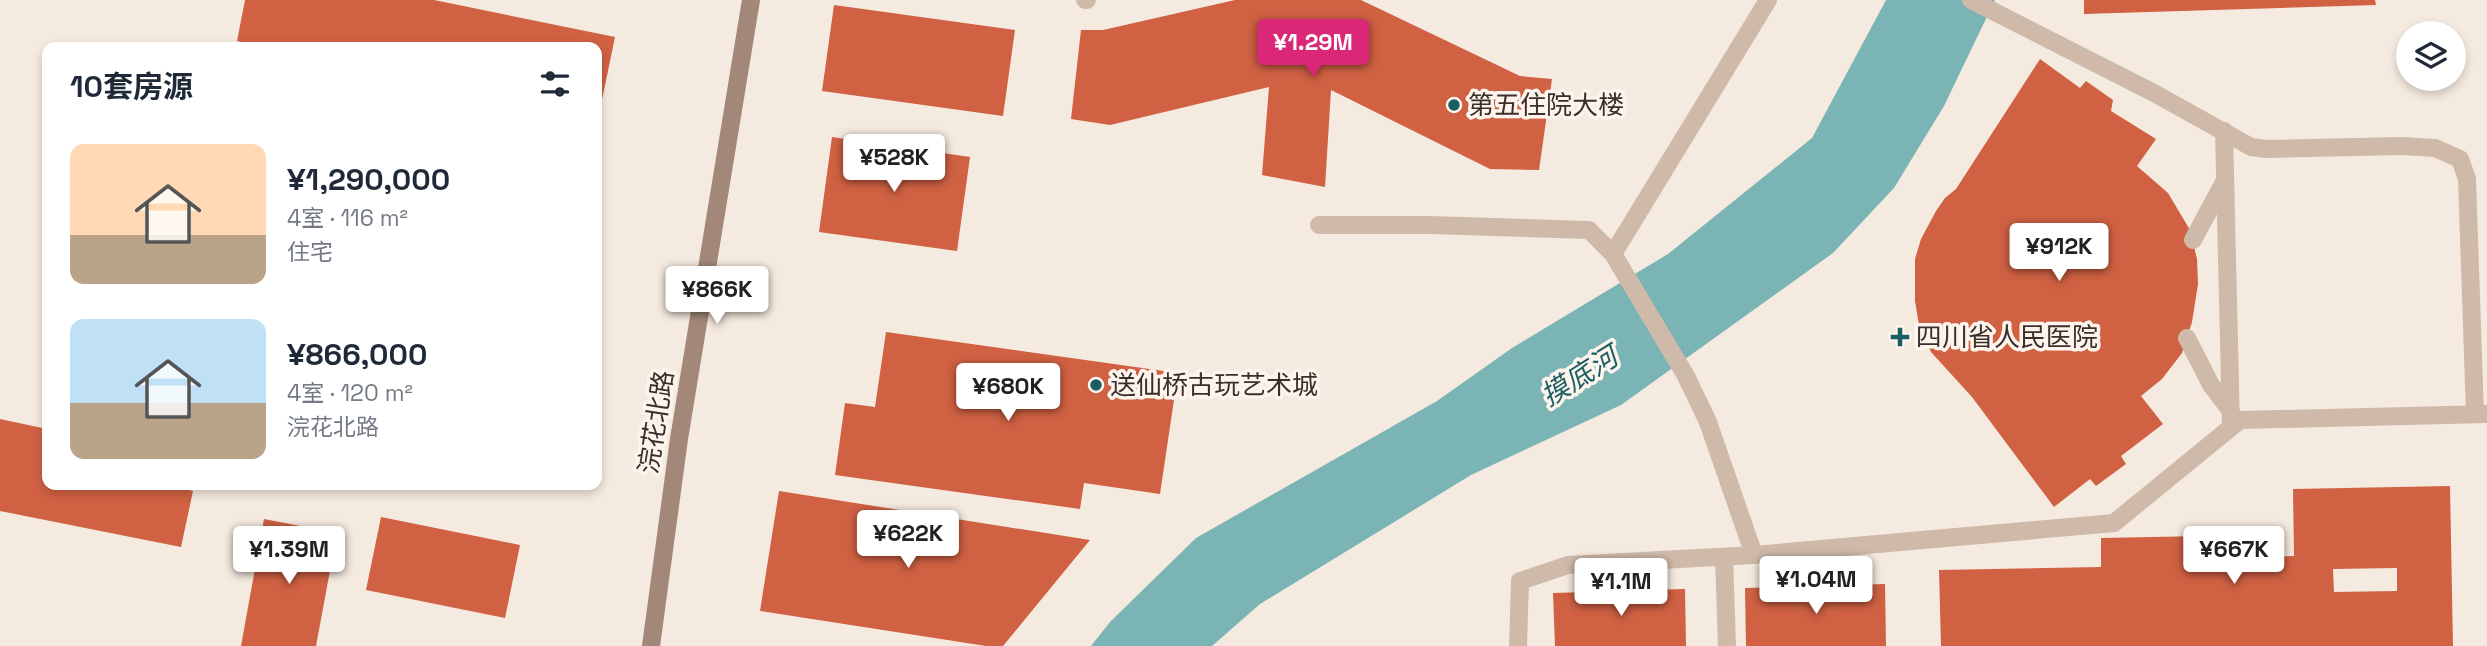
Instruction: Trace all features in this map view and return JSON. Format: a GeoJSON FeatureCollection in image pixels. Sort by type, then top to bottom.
{"type":"FeatureCollection","features":[{"type":"Feature","properties":{"kind":"street","name":"浣花北路"},"geometry":{"type":"LineString","coordinates":[[650,646],[682,425],[751,0]]}},
{"type":"Feature","properties":{"kind":"lane"},"geometry":{"type":"LineString","coordinates":[[1613,254],[1768,0]]}},
{"type":"Feature","properties":{"kind":"lane"},"geometry":{"type":"LineString","coordinates":[[1518,646],[1520,581],[1568,565],[1754,555],[2114,523],[2231,419],[2481,414],[2466,179],[2460,159],[2435,148],[2402,146],[2267,149],[2251,147],[1972,0]]}},
{"type":"Feature","properties":{"kind":"lane"},"geometry":{"type":"LineString","coordinates":[[2224,131],[2231,419]]}},
{"type":"Feature","properties":{"kind":"lane"},"geometry":{"type":"LineString","coordinates":[[2193,240],[2225,179]]}},
{"type":"Feature","properties":{"kind":"lane"},"geometry":{"type":"LineString","coordinates":[[1319,225],[1589,230],[1613,254],[1623,275],[1686,376],[1708,422],[1754,555]]}},
{"type":"Feature","properties":{"kind":"lane"},"geometry":{"type":"LineString","coordinates":[[2187,338],[2231,419]]}},
{"type":"Feature","properties":{"kind":"lane"},"geometry":{"type":"LineString","coordinates":[[1724,557],[1727,646]]}},
{"type":"Feature","properties":{"kind":"water","name":"摸底河"},"geometry":{"type":"Polygon","coordinates":[[[1886,0],[1995,0],[1944,106],[1894,188],[1833,253],[1621,405],[1471,475],[1260,604],[1212,646],[1091,646],[1110,622],[1196,538],[1437,401],[1512,348],[1668,254],[1812,138],[1886,0]]]}},
{"type":"Feature","properties":{"kind":"building"},"geometry":{"type":"Polygon","coordinates":[[[245,0],[434,0],[615,37],[602,100],[602,42],[237,41],[245,0]]]}},
{"type":"Feature","properties":{"kind":"building","name":"第五住院大楼"},"geometry":{"type":"Polygon","coordinates":[[[1235,0],[1361,0],[1520,76],[1552,79],[1539,170],[1490,169],[1331,90],[1325,187],[1262,175],[1269,87],[1110,125],[1071,119],[1081,30],[1103,30],[1235,0]]]}},
{"type":"Feature","properties":{"kind":"building"},"geometry":{"type":"Polygon","coordinates":[[[2084,0],[2375,0],[2376,5],[2084,14],[2084,0]]]}},
{"type":"Feature","properties":{"kind":"building"},"geometry":{"type":"Polygon","coordinates":[[[834,5],[1015,30],[1003,116],[822,91],[834,5]]]}},
{"type":"Feature","properties":{"kind":"building"},"geometry":{"type":"Polygon","coordinates":[[[2040,59],[2080,88],[2086,81],[2113,100],[2111,111],[2156,139],[2137,166],[2168,193],[2190,230],[2197,259],[2198,284],[2192,322],[2182,353],[2162,379],[2141,396],[2163,424],[2121,456],[2126,464],[2096,486],[2090,479],[2054,507],[1972,397],[1931,352],[1919,325],[1915,301],[1915,259],[1921,239],[1936,211],[1956,189],[2040,59]]]}},
{"type":"Feature","properties":{"kind":"building"},"geometry":{"type":"Polygon","coordinates":[[[832,137],[970,157],[957,251],[819,232],[832,137]]]}},
{"type":"Feature","properties":{"kind":"building"},"geometry":{"type":"Polygon","coordinates":[[[886,332],[1178,373],[1160,494],[1084,483],[1080,509],[835,475],[845,403],[875,407],[886,332]]]}},
{"type":"Feature","properties":{"kind":"building"},"geometry":{"type":"Polygon","coordinates":[[[0,419],[42,428],[42,490],[193,491],[181,547],[0,511],[0,419]]]}},
{"type":"Feature","properties":{"kind":"building"},"geometry":{"type":"Polygon","coordinates":[[[2450,486],[2453,646],[1941,646],[1939,570],[2101,567],[2101,538],[2204,536],[2204,558],[2294,556],[2293,489],[2450,486]],[[2397,568],[2333,569],[2334,592],[2397,591],[2397,568]]]}},
{"type":"Feature","properties":{"kind":"building"},"geometry":{"type":"Polygon","coordinates":[[[779,491],[1090,540],[1003,646],[986,646],[760,611],[779,491]]]}},
{"type":"Feature","properties":{"kind":"building"},"geometry":{"type":"Polygon","coordinates":[[[381,517],[520,545],[505,618],[366,590],[381,517]]]}},
{"type":"Feature","properties":{"kind":"building"},"geometry":{"type":"Polygon","coordinates":[[[264,519],[337,533],[316,646],[241,646],[264,519]]]}},
{"type":"Feature","properties":{"kind":"building"},"geometry":{"type":"Polygon","coordinates":[[[1885,584],[1886,646],[1746,646],[1745,588],[1885,584]]]}},
{"type":"Feature","properties":{"kind":"building"},"geometry":{"type":"Polygon","coordinates":[[[1685,589],[1686,646],[1555,646],[1553,593],[1685,589]]]}},
{"type":"Feature","properties":{"kind":"place","name":"第五住院大楼"},"geometry":{"type":"Point","coordinates":[1454,105]}},
{"type":"Feature","properties":{"kind":"place","name":"四川省人民医院"},"geometry":{"type":"Point","coordinates":[1900,337]}},
{"type":"Feature","properties":{"kind":"place","name":"送仙桥古玩艺术城"},"geometry":{"type":"Point","coordinates":[1096,385]}}]}
